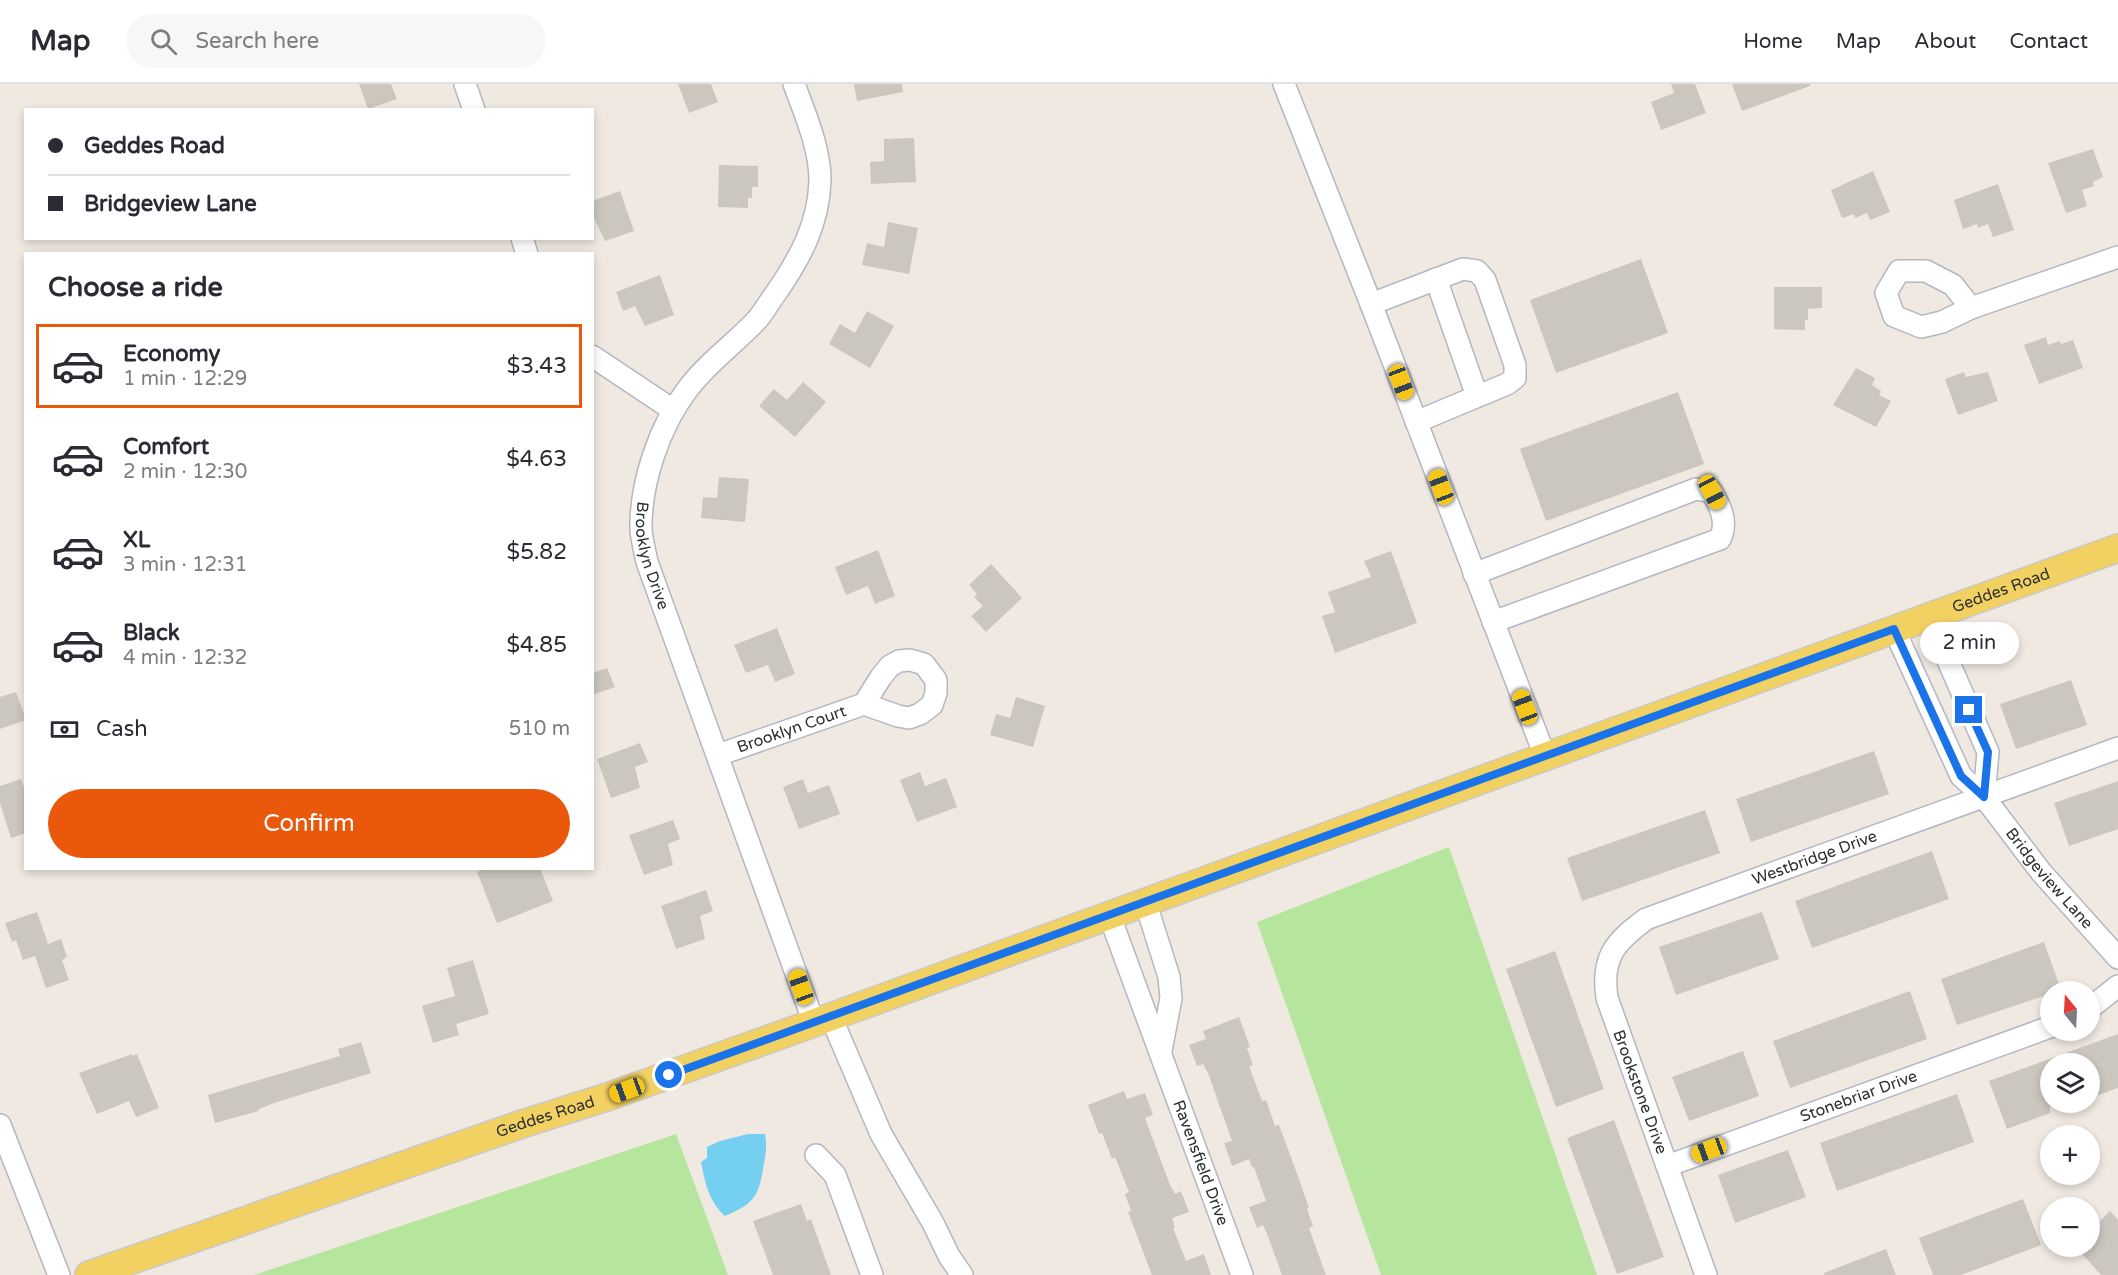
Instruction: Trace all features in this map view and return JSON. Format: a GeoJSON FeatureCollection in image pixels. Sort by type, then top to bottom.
{"type":"FeatureCollection","features":[{"type":"Feature","properties":{"kind":"main road","name":"Geddes Road"},"geometry":{"type":"LineString","coordinates":[[89,1275],[305,1198],[607,1097],[1110,917],[1290,849],[2118,548]]}},
{"type":"Feature","properties":{"kind":"street"},"geometry":{"type":"LineString","coordinates":[[465,84],[473,108]]}},
{"type":"Feature","properties":{"kind":"street","name":"Brooklyn Drive"},"geometry":{"type":"LineString","coordinates":[[794,84],[816,152],[820,178],[817,214],[808,240],[795,266],[756,321],[715,358],[687,389],[673,410],[646,478],[641,532],[647,562],[718,755],[822,1020],[881,1134],[933,1223],[949,1256],[962,1275]]}},
{"type":"Feature","properties":{"kind":"street"},"geometry":{"type":"LineString","coordinates":[[1284,84],[1545,756]]}},
{"type":"Feature","properties":{"kind":"street"},"geometry":{"type":"LineString","coordinates":[[1971,308],[2118,257]]}},
{"type":"Feature","properties":{"kind":"street"},"geometry":{"type":"LineString","coordinates":[[1371,304],[1462,269],[1477,271],[1485,280],[1512,354],[1515,378],[1507,384],[1416,422]]}},
{"type":"Feature","properties":{"kind":"street"},"geometry":{"type":"LineString","coordinates":[[1436,279],[1478,396]]}},
{"type":"Feature","properties":{"kind":"street"},"geometry":{"type":"LineString","coordinates":[[594,357],[673,410]]}},
{"type":"Feature","properties":{"kind":"street"},"geometry":{"type":"LineString","coordinates":[[1474,574],[1696,489],[1712,492],[1720,508],[1725,528],[1720,539],[1492,621]]}},
{"type":"Feature","properties":{"kind":"street"},"geometry":{"type":"LineString","coordinates":[[1929,617],[1988,752],[1984,797]]}},
{"type":"Feature","properties":{"kind":"street","name":"Bridgeview Lane"},"geometry":{"type":"LineString","coordinates":[[1894,629],[1961,776],[1984,797],[2041,872],[2118,958]]}},
{"type":"Feature","properties":{"kind":"street","name":"Brooklyn Court"},"geometry":{"type":"LineString","coordinates":[[718,755],[864,704]]}},
{"type":"Feature","properties":{"kind":"street","name":"Westbridge Drive"},"geometry":{"type":"LineString","coordinates":[[1647,919],[2118,748]]}},
{"type":"Feature","properties":{"kind":"street","name":"Ravensfield Drive"},"geometry":{"type":"LineString","coordinates":[[1146,904],[1169,978],[1170,998],[1161,1051]]}},
{"type":"Feature","properties":{"kind":"street","name":"Ravensfield Drive"},"geometry":{"type":"LineString","coordinates":[[1110,917],[1242,1275]]}},
{"type":"Feature","properties":{"kind":"street","name":"Brookstone Drive"},"geometry":{"type":"LineString","coordinates":[[1647,919],[1624,936],[1612,951],[1606,971],[1605,986],[1607,998],[1706,1275]]}},
{"type":"Feature","properties":{"kind":"street"},"geometry":{"type":"LineString","coordinates":[[2100,1000],[2118,986]]}},
{"type":"Feature","properties":{"kind":"street","name":"Stonebriar Drive"},"geometry":{"type":"LineString","coordinates":[[1666,1166],[2040,1031]]}},
{"type":"Feature","properties":{"kind":"street"},"geometry":{"type":"LineString","coordinates":[[0,1125],[59,1275]]}},
{"type":"Feature","properties":{"kind":"street"},"geometry":{"type":"LineString","coordinates":[[816,1155],[835,1175],[872,1275]]}},
{"type":"Feature","properties":{"kind":"green space"},"geometry":{"type":"Polygon","coordinates":[[[1449,847],[1597,1275],[1381,1275],[1257,922],[1449,847]]]}},
{"type":"Feature","properties":{"kind":"green space"},"geometry":{"type":"Polygon","coordinates":[[[676,1134],[728,1275],[254,1275],[676,1134]]]}},
{"type":"Feature","properties":{"kind":"water"},"geometry":{"type":"Polygon","coordinates":[[[748,1134],[765,1134],[766,1152],[760,1183],[750,1202],[725,1216],[711,1198],[701,1162],[707,1158],[707,1147],[748,1134]]]}},
{"type":"Feature","properties":{"kind":"building"},"geometry":{"type":"Polygon","coordinates":[[[359,84],[391,84],[397,99],[368,108],[359,84]]]}},
{"type":"Feature","properties":{"kind":"building"},"geometry":{"type":"Polygon","coordinates":[[[678,84],[711,84],[718,102],[689,113],[678,84]]]}},
{"type":"Feature","properties":{"kind":"building"},"geometry":{"type":"Polygon","coordinates":[[[854,84],[902,84],[903,92],[857,101],[854,84]]]}},
{"type":"Feature","properties":{"kind":"building"},"geometry":{"type":"Polygon","coordinates":[[[1671,84],[1695,84],[1706,113],[1661,130],[1651,102],[1674,93],[1671,84]]]}},
{"type":"Feature","properties":{"kind":"building"},"geometry":{"type":"Polygon","coordinates":[[[1732,84],[1810,84],[1810,86],[1742,111],[1732,84]]]}},
{"type":"Feature","properties":{"kind":"building"},"geometry":{"type":"Polygon","coordinates":[[[914,138],[916,182],[871,184],[870,162],[884,161],[884,139],[914,138]]]}},
{"type":"Feature","properties":{"kind":"building"},"geometry":{"type":"Polygon","coordinates":[[[2093,149],[2103,177],[2093,182],[2094,186],[2082,190],[2087,206],[2066,213],[2048,163],[2093,149]]]}},
{"type":"Feature","properties":{"kind":"building"},"geometry":{"type":"Polygon","coordinates":[[[719,165],[758,166],[758,187],[752,187],[752,198],[748,198],[748,208],[718,207],[719,165]]]}},
{"type":"Feature","properties":{"kind":"building"},"geometry":{"type":"Polygon","coordinates":[[[1873,171],[1890,212],[1870,220],[1867,213],[1855,218],[1854,214],[1842,218],[1831,190],[1873,171]]]}},
{"type":"Feature","properties":{"kind":"building"},"geometry":{"type":"Polygon","coordinates":[[[1998,184],[2014,230],[1993,237],[1988,224],[1978,228],[1977,224],[1963,229],[1954,200],[1998,184]]]}},
{"type":"Feature","properties":{"kind":"building"},"geometry":{"type":"Polygon","coordinates":[[[620,191],[634,231],[605,241],[594,218],[594,200],[620,191]]]}},
{"type":"Feature","properties":{"kind":"building"},"geometry":{"type":"Polygon","coordinates":[[[888,222],[918,228],[909,274],[862,265],[867,243],[884,247],[888,222]]]}},
{"type":"Feature","properties":{"kind":"building"},"geometry":{"type":"Polygon","coordinates":[[[1641,259],[1668,333],[1556,373],[1530,300],[1641,259]]]}},
{"type":"Feature","properties":{"kind":"building"},"geometry":{"type":"Polygon","coordinates":[[[660,275],[674,315],[645,326],[635,306],[623,311],[616,292],[660,275]]]}},
{"type":"Feature","properties":{"kind":"building"},"geometry":{"type":"Polygon","coordinates":[[[1774,287],[1822,287],[1822,308],[1808,309],[1805,330],[1774,329],[1774,287]]]}},
{"type":"Feature","properties":{"kind":"building"},"geometry":{"type":"Polygon","coordinates":[[[867,311],[894,326],[870,368],[829,344],[840,324],[855,333],[867,311]]]}},
{"type":"Feature","properties":{"kind":"building"},"geometry":{"type":"Polygon","coordinates":[[[2046,337],[2048,345],[2073,340],[2083,368],[2039,384],[2024,345],[2046,337]]]}},
{"type":"Feature","properties":{"kind":"building"},"geometry":{"type":"Polygon","coordinates":[[[1856,368],[1875,378],[1872,385],[1881,391],[1879,395],[1891,401],[1876,427],[1833,405],[1856,368]]]}},
{"type":"Feature","properties":{"kind":"building"},"geometry":{"type":"Polygon","coordinates":[[[1964,372],[1966,377],[1988,372],[1998,401],[1958,415],[1945,379],[1964,372]]]}},
{"type":"Feature","properties":{"kind":"building"},"geometry":{"type":"Polygon","coordinates":[[[803,382],[826,402],[795,437],[759,406],[774,389],[787,400],[803,382]]]}},
{"type":"Feature","properties":{"kind":"building"},"geometry":{"type":"Polygon","coordinates":[[[1678,392],[1704,464],[1546,521],[1520,449],[1678,392]]]}},
{"type":"Feature","properties":{"kind":"building"},"geometry":{"type":"Polygon","coordinates":[[[719,477],[749,479],[745,522],[701,518],[703,497],[717,498],[719,477]]]}},
{"type":"Feature","properties":{"kind":"building"},"geometry":{"type":"Polygon","coordinates":[[[878,550],[895,596],[875,604],[868,586],[846,595],[835,567],[878,550]]]}},
{"type":"Feature","properties":{"kind":"building"},"geometry":{"type":"Polygon","coordinates":[[[1391,551],[1417,623],[1335,653],[1322,616],[1335,612],[1328,592],[1371,577],[1364,561],[1391,551]]]}},
{"type":"Feature","properties":{"kind":"building"},"geometry":{"type":"Polygon","coordinates":[[[991,564],[1022,598],[986,632],[971,616],[983,606],[974,597],[977,594],[969,585],[991,564]]]}},
{"type":"Feature","properties":{"kind":"building"},"geometry":{"type":"Polygon","coordinates":[[[777,628],[795,674],[775,682],[768,665],[746,673],[734,645],[777,628]]]}},
{"type":"Feature","properties":{"kind":"building"},"geometry":{"type":"Polygon","coordinates":[[[607,668],[615,687],[594,694],[594,672],[607,668]]]}},
{"type":"Feature","properties":{"kind":"building"},"geometry":{"type":"Polygon","coordinates":[[[2071,680],[2087,725],[2016,749],[2000,704],[2071,680]]]}},
{"type":"Feature","properties":{"kind":"building"},"geometry":{"type":"Polygon","coordinates":[[[16,692],[24,721],[0,729],[0,697],[16,692]]]}},
{"type":"Feature","properties":{"kind":"building"},"geometry":{"type":"Polygon","coordinates":[[[1016,697],[1045,706],[1033,747],[990,735],[996,714],[1010,718],[1016,697]]]}},
{"type":"Feature","properties":{"kind":"building"},"geometry":{"type":"Polygon","coordinates":[[[640,743],[648,762],[635,767],[640,788],[611,798],[597,759],[640,743]]]}},
{"type":"Feature","properties":{"kind":"building"},"geometry":{"type":"Polygon","coordinates":[[[1874,751],[1889,794],[1751,842],[1736,799],[1874,751]]]}},
{"type":"Feature","properties":{"kind":"building"},"geometry":{"type":"Polygon","coordinates":[[[920,772],[925,786],[946,778],[957,807],[917,822],[900,780],[920,772]]]}},
{"type":"Feature","properties":{"kind":"building"},"geometry":{"type":"Polygon","coordinates":[[[21,779],[24,787],[24,834],[11,838],[0,803],[0,786],[21,779]]]}},
{"type":"Feature","properties":{"kind":"building"},"geometry":{"type":"Polygon","coordinates":[[[803,779],[808,793],[829,785],[840,814],[799,829],[783,787],[803,779]]]}},
{"type":"Feature","properties":{"kind":"building"},"geometry":{"type":"Polygon","coordinates":[[[2118,781],[2118,829],[2069,846],[2054,803],[2118,781]]]}},
{"type":"Feature","properties":{"kind":"building"},"geometry":{"type":"Polygon","coordinates":[[[1705,810],[1720,853],[1582,901],[1567,858],[1705,810]]]}},
{"type":"Feature","properties":{"kind":"building"},"geometry":{"type":"Polygon","coordinates":[[[673,820],[680,839],[668,844],[673,865],[644,875],[629,835],[673,820]]]}},
{"type":"Feature","properties":{"kind":"building"},"geometry":{"type":"Polygon","coordinates":[[[1932,851],[1949,899],[1812,948],[1795,901],[1932,851]]]}},
{"type":"Feature","properties":{"kind":"building"},"geometry":{"type":"Polygon","coordinates":[[[482,870],[541,870],[553,901],[497,923],[477,872],[482,870]]]}},
{"type":"Feature","properties":{"kind":"building"},"geometry":{"type":"Polygon","coordinates":[[[706,890],[713,911],[700,916],[705,939],[676,949],[661,906],[706,890]]]}},
{"type":"Feature","properties":{"kind":"building"},"geometry":{"type":"Polygon","coordinates":[[[37,912],[48,944],[61,939],[67,957],[62,960],[69,980],[46,988],[35,956],[23,960],[16,940],[12,942],[5,923],[37,912]]]}},
{"type":"Feature","properties":{"kind":"building"},"geometry":{"type":"Polygon","coordinates":[[[1762,912],[1779,959],[1676,995],[1659,947],[1762,912]]]}},
{"type":"Feature","properties":{"kind":"building"},"geometry":{"type":"Polygon","coordinates":[[[2044,942],[2058,981],[2040,981],[2040,997],[1957,1025],[1941,979],[2044,942]]]}},
{"type":"Feature","properties":{"kind":"building"},"geometry":{"type":"Polygon","coordinates":[[[1555,951],[1604,1089],[1556,1107],[1506,969],[1555,951]]]}},
{"type":"Feature","properties":{"kind":"building"},"geometry":{"type":"Polygon","coordinates":[[[473,960],[489,1014],[456,1024],[459,1035],[433,1043],[422,1006],[455,996],[447,968],[473,960]]]}},
{"type":"Feature","properties":{"kind":"building"},"geometry":{"type":"Polygon","coordinates":[[[1910,991],[1927,1039],[1790,1088],[1773,1041],[1910,991]]]}},
{"type":"Feature","properties":{"kind":"building"},"geometry":{"type":"Polygon","coordinates":[[[1239,1017],[1250,1047],[1247,1048],[1253,1065],[1249,1066],[1262,1101],[1266,1100],[1275,1126],[1279,1125],[1299,1179],[1313,1226],[1309,1228],[1326,1275],[1282,1275],[1263,1225],[1257,1228],[1249,1207],[1266,1201],[1254,1167],[1249,1159],[1232,1166],[1224,1143],[1232,1141],[1208,1073],[1203,1064],[1197,1066],[1189,1045],[1206,1039],[1203,1031],[1239,1017]]]}},
{"type":"Feature","properties":{"kind":"building"},"geometry":{"type":"Polygon","coordinates":[[[2118,1034],[2118,1088],[2100,1094],[2100,1053],[2066,1053],[2118,1034]]]}},
{"type":"Feature","properties":{"kind":"building"},"geometry":{"type":"Polygon","coordinates":[[[361,1042],[371,1073],[277,1102],[259,1111],[215,1123],[208,1095],[340,1056],[338,1049],[361,1042]]]}},
{"type":"Feature","properties":{"kind":"building"},"geometry":{"type":"Polygon","coordinates":[[[1743,1051],[1759,1096],[1689,1121],[1672,1077],[1743,1051]]]}},
{"type":"Feature","properties":{"kind":"building"},"geometry":{"type":"Polygon","coordinates":[[[132,1054],[132,1056],[137,1054],[159,1108],[136,1117],[129,1101],[97,1114],[79,1073],[132,1054]]]}},
{"type":"Feature","properties":{"kind":"building"},"geometry":{"type":"Polygon","coordinates":[[[2040,1062],[2040,1113],[2050,1113],[2007,1129],[1989,1081],[2040,1062]]]}},
{"type":"Feature","properties":{"kind":"building"},"geometry":{"type":"Polygon","coordinates":[[[1124,1091],[1127,1099],[1145,1093],[1153,1115],[1145,1118],[1170,1185],[1175,1194],[1181,1191],[1189,1212],[1172,1218],[1175,1228],[1173,1228],[1186,1261],[1204,1254],[1211,1275],[1152,1275],[1128,1212],[1131,1211],[1125,1194],[1129,1192],[1115,1157],[1112,1159],[1102,1133],[1099,1134],[1088,1105],[1124,1091]]]}},
{"type":"Feature","properties":{"kind":"building"},"geometry":{"type":"Polygon","coordinates":[[[1957,1094],[1974,1142],[1837,1191],[1820,1143],[1957,1094]]]}},
{"type":"Feature","properties":{"kind":"building"},"geometry":{"type":"Polygon","coordinates":[[[1614,1120],[1664,1257],[1617,1274],[1567,1138],[1614,1120]]]}},
{"type":"Feature","properties":{"kind":"building"},"geometry":{"type":"Polygon","coordinates":[[[1788,1150],[1806,1197],[1735,1223],[1718,1175],[1788,1150]]]}},
{"type":"Feature","properties":{"kind":"building"},"geometry":{"type":"Polygon","coordinates":[[[2023,1199],[2040,1245],[1961,1275],[1933,1275],[1919,1238],[2023,1199]]]}},
{"type":"Feature","properties":{"kind":"building"},"geometry":{"type":"Polygon","coordinates":[[[801,1204],[807,1221],[811,1219],[831,1275],[773,1275],[753,1221],[801,1204]]]}},
{"type":"Feature","properties":{"kind":"building"},"geometry":{"type":"Polygon","coordinates":[[[2110,1211],[2118,1220],[2118,1275],[2101,1275],[2085,1257],[2100,1257],[2100,1221],[2110,1211]]]}},
{"type":"Feature","properties":{"kind":"building"},"geometry":{"type":"Polygon","coordinates":[[[1886,1249],[1896,1275],[1824,1275],[1824,1273],[1886,1249]]]}},
{"type":"Feature","properties":{"kind":"route"},"geometry":{"type":"LineString","coordinates":[[669,1075],[1146,904],[1290,849],[1894,629],[1961,776],[1984,797],[1988,752],[1969,710]]}}]}
